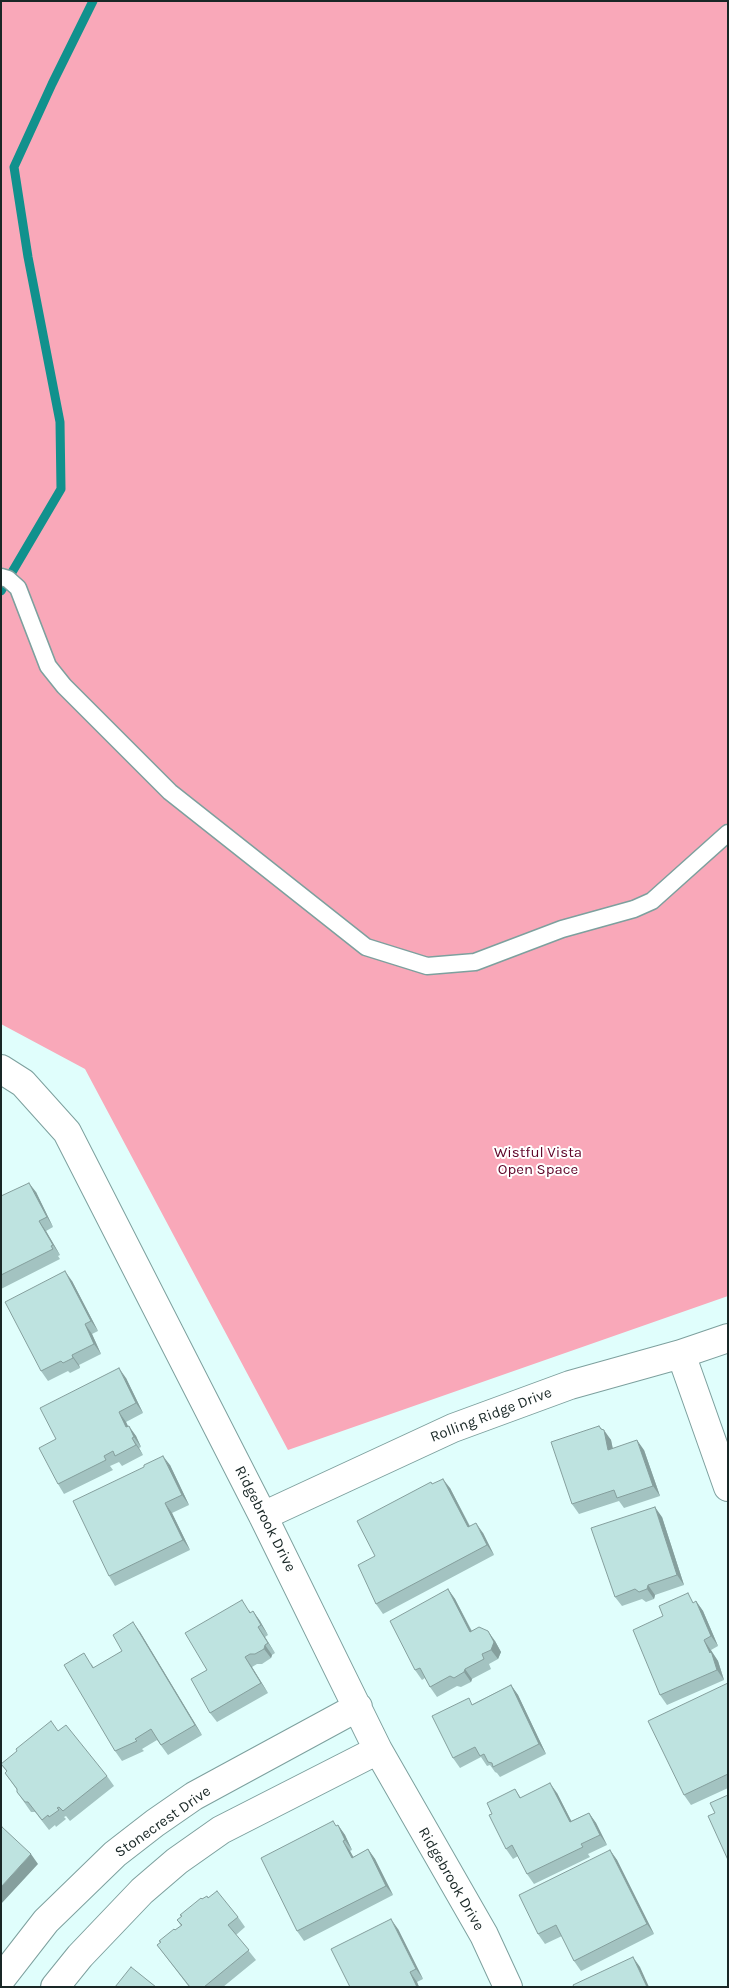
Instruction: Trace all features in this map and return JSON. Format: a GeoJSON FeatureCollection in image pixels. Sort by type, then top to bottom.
{"type":"FeatureCollection","features":[{"type":"Feature","properties":{"kind":"street","name":"Ridgebrook Drive"},"geometry":{"type":"LineString","coordinates":[[1,1069],[22,1083],[67,1132],[263,1516],[378,1750],[484,1935],[508,1987]]}},
{"type":"Feature","properties":{"kind":"street","name":"Rolling Ridge Drive"},"geometry":{"type":"LineString","coordinates":[[263,1516],[453,1428],[570,1386],[681,1354],[728,1338]]}},
{"type":"Feature","properties":{"kind":"street"},"geometry":{"type":"LineString","coordinates":[[681,1354],[728,1488]]}},
{"type":"Feature","properties":{"kind":"street","name":"Stonecrest Drive"},"geometry":{"type":"LineString","coordinates":[[1,1979],[46,1921],[115,1854],[155,1823],[194,1796],[358,1707]]}},
{"type":"Feature","properties":{"kind":"street"},"geometry":{"type":"LineString","coordinates":[[55,1987],[80,1956],[142,1891],[177,1862],[221,1830],[378,1750]]}},
{"type":"Feature","properties":{"kind":"lane"},"geometry":{"type":"LineString","coordinates":[[1,577],[8,579],[18,588],[48,666],[64,686],[170,792],[366,947],[427,966],[475,962],[562,929],[634,909],[652,901],[728,833]]}},
{"type":"Feature","properties":{"kind":"green space","name":"Wistful Vista Open Space"},"geometry":{"type":"Polygon","coordinates":[[[1,1],[728,1],[728,1296],[288,1450],[85,1069],[1,1024],[1,1]]]}},
{"type":"Feature","properties":{"kind":"building"},"geometry":{"type":"Polygon","coordinates":[[[29,1183],[47,1217],[39,1221],[53,1245],[51,1246],[53,1249],[1,1275],[1,1196],[29,1183]]]}},
{"type":"Feature","properties":{"kind":"building"},"geometry":{"type":"Polygon","coordinates":[[[65,1271],[91,1321],[85,1324],[94,1344],[72,1355],[73,1358],[63,1363],[61,1361],[41,1371],[5,1302],[65,1271]]]}},
{"type":"Feature","properties":{"kind":"building"},"geometry":{"type":"Polygon","coordinates":[[[119,1368],[136,1403],[119,1412],[126,1427],[129,1426],[136,1445],[115,1456],[113,1451],[104,1456],[106,1460],[58,1484],[39,1448],[56,1439],[40,1408],[119,1368]]]}},
{"type":"Feature","properties":{"kind":"building"},"geometry":{"type":"Polygon","coordinates":[[[599,1426],[604,1430],[608,1450],[637,1440],[653,1486],[617,1498],[614,1490],[572,1504],[551,1442],[599,1426]]]}},
{"type":"Feature","properties":{"kind":"building"},"geometry":{"type":"Polygon","coordinates":[[[163,1456],[182,1495],[165,1503],[183,1540],[109,1576],[73,1501],[163,1456]]]}},
{"type":"Feature","properties":{"kind":"building"},"geometry":{"type":"Polygon","coordinates":[[[443,1479],[468,1527],[476,1523],[487,1545],[376,1604],[358,1565],[375,1556],[357,1521],[431,1482],[432,1484],[443,1479]]]}},
{"type":"Feature","properties":{"kind":"building"},"geometry":{"type":"Polygon","coordinates":[[[655,1507],[677,1575],[648,1585],[647,1589],[639,1592],[635,1589],[615,1597],[591,1528],[655,1507]]]}},
{"type":"Feature","properties":{"kind":"building"},"geometry":{"type":"Polygon","coordinates":[[[448,1589],[470,1632],[479,1627],[488,1631],[494,1642],[491,1650],[482,1654],[484,1659],[465,1669],[464,1672],[454,1678],[450,1676],[430,1687],[420,1668],[415,1670],[390,1621],[448,1589]]]}},
{"type":"Feature","properties":{"kind":"building"},"geometry":{"type":"Polygon","coordinates":[[[688,1593],[693,1603],[696,1601],[711,1636],[704,1640],[710,1653],[711,1651],[717,1670],[660,1695],[633,1630],[663,1616],[659,1606],[688,1593]]]}},
{"type":"Feature","properties":{"kind":"building"},"geometry":{"type":"Polygon","coordinates":[[[242,1600],[250,1613],[253,1611],[261,1625],[258,1627],[268,1643],[264,1649],[245,1657],[261,1683],[210,1713],[191,1679],[207,1670],[185,1633],[242,1600]]]}},
{"type":"Feature","properties":{"kind":"building"},"geometry":{"type":"Polygon","coordinates":[[[133,1622],[195,1725],[161,1745],[151,1729],[135,1739],[137,1741],[115,1751],[64,1665],[84,1653],[93,1668],[122,1651],[113,1635],[133,1622]]]}},
{"type":"Feature","properties":{"kind":"building"},"geometry":{"type":"Polygon","coordinates":[[[728,1683],[728,1774],[684,1795],[648,1721],[728,1683]]]}},
{"type":"Feature","properties":{"kind":"building"},"geometry":{"type":"Polygon","coordinates":[[[511,1685],[539,1744],[493,1767],[484,1754],[480,1756],[475,1747],[453,1758],[432,1716],[469,1698],[472,1705],[511,1685]]]}},
{"type":"Feature","properties":{"kind":"building"},"geometry":{"type":"Polygon","coordinates":[[[51,1721],[58,1731],[66,1725],[107,1776],[63,1811],[59,1807],[57,1808],[59,1810],[42,1820],[28,1802],[25,1802],[17,1792],[17,1789],[5,1773],[7,1771],[1,1764],[17,1751],[16,1749],[51,1721]]]}},
{"type":"Feature","properties":{"kind":"building"},"geometry":{"type":"Polygon","coordinates":[[[550,1783],[570,1822],[589,1813],[600,1835],[581,1844],[583,1847],[527,1874],[512,1845],[506,1849],[489,1815],[492,1814],[487,1803],[515,1789],[520,1798],[550,1783]]]}},
{"type":"Feature","properties":{"kind":"building"},"geometry":{"type":"Polygon","coordinates":[[[728,1795],[728,1860],[708,1816],[715,1813],[710,1803],[728,1795]]]}},
{"type":"Feature","properties":{"kind":"building"},"geometry":{"type":"Polygon","coordinates":[[[333,1821],[336,1826],[338,1825],[345,1840],[343,1841],[352,1858],[368,1849],[386,1886],[297,1931],[261,1858],[333,1821]]]}},
{"type":"Feature","properties":{"kind":"building"},"geometry":{"type":"Polygon","coordinates":[[[1,1828],[31,1854],[1,1887],[1,1828]]]}},
{"type":"Feature","properties":{"kind":"building"},"geometry":{"type":"Polygon","coordinates":[[[610,1850],[647,1924],[574,1961],[556,1925],[538,1934],[519,1895],[610,1850]]]}},
{"type":"Feature","properties":{"kind":"building"},"geometry":{"type":"Polygon","coordinates":[[[217,1891],[238,1917],[228,1925],[249,1950],[204,1987],[190,1987],[157,1945],[161,1942],[159,1941],[174,1929],[182,1925],[177,1920],[182,1916],[180,1915],[201,1898],[207,1896],[208,1898],[217,1891]]]}},
{"type":"Feature","properties":{"kind":"building"},"geometry":{"type":"Polygon","coordinates":[[[391,1919],[416,1969],[410,1972],[417,1987],[350,1987],[331,1949],[391,1919]]]}},
{"type":"Feature","properties":{"kind":"building"},"geometry":{"type":"Polygon","coordinates":[[[633,1957],[647,1987],[574,1987],[573,1985],[633,1957]]]}},
{"type":"Feature","properties":{"kind":"building"},"geometry":{"type":"Polygon","coordinates":[[[131,1967],[156,1987],[115,1987],[131,1967]]]}},
{"type":"Feature","properties":{"kind":"waterway"},"geometry":{"type":"LineString","coordinates":[[1,591],[61,489],[60,422],[28,257],[14,167],[93,1]]}}]}
